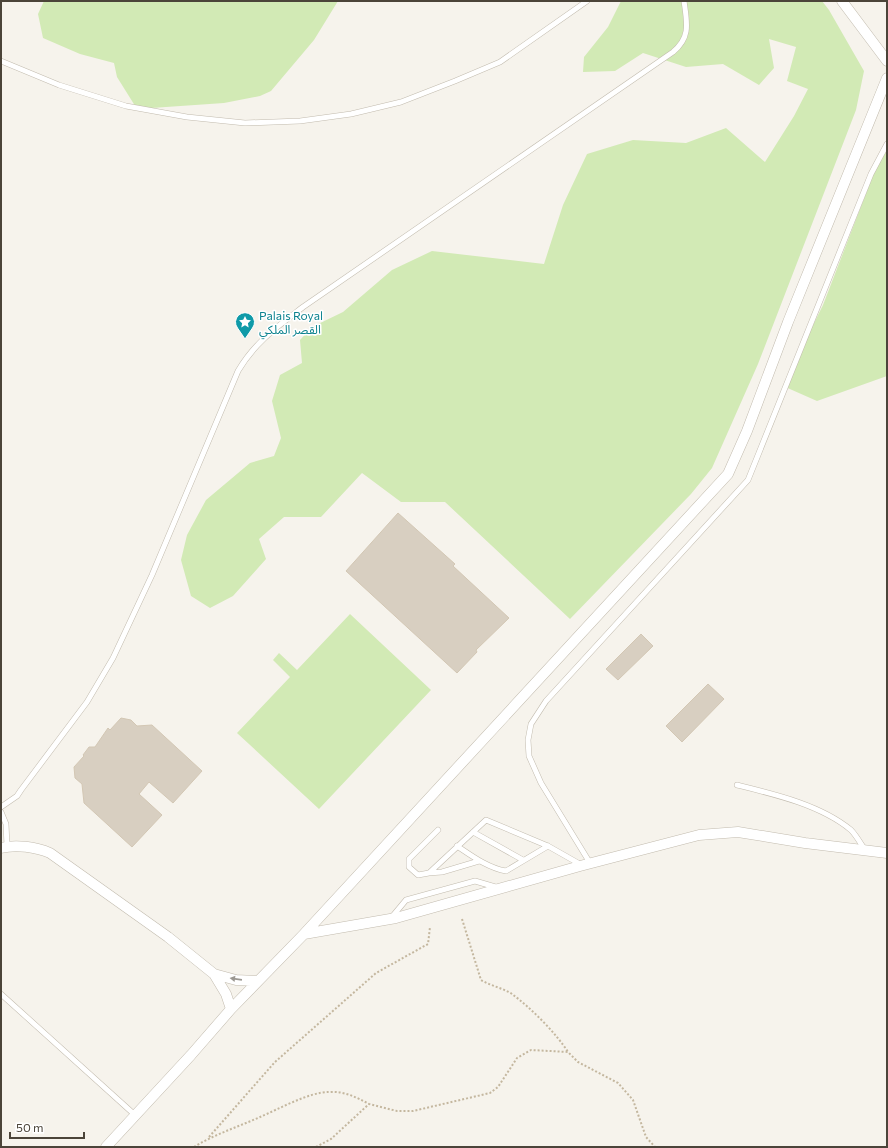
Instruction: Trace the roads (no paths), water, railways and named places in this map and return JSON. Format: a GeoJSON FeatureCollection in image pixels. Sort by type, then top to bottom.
{"type":"FeatureCollection","features":[{"type":"Feature","properties":{"kind":"street"},"geometry":{"type":"LineString","coordinates":[[842,1],[887,62]]}},
{"type":"Feature","properties":{"kind":"street"},"geometry":{"type":"LineString","coordinates":[[106,1147],[191,1055],[231,1009],[304,934],[728,474],[747,431],[788,322],[887,78]]}},
{"type":"Feature","properties":{"kind":"street"},"geometry":{"type":"LineString","coordinates":[[304,934],[391,919],[580,866],[699,835],[738,832],[887,853]]}},
{"type":"Feature","properties":{"kind":"street"},"geometry":{"type":"LineString","coordinates":[[4,847],[37,848],[50,853],[168,937],[214,974],[226,994],[231,1009]]}},
{"type":"Feature","properties":{"kind":"street"},"geometry":{"type":"LineString","coordinates":[[214,974],[236,980],[257,981]]}},
{"type":"Feature","properties":{"kind":"lane"},"geometry":{"type":"LineString","coordinates":[[1,61],[59,85],[126,106],[187,117],[245,123],[300,121],[351,114],[401,102],[500,62],[587,1]]}},
{"type":"Feature","properties":{"kind":"lane"},"geometry":{"type":"LineString","coordinates":[[1,806],[17,796],[96,688],[113,658],[152,575],[238,371],[254,348],[275,327],[303,306],[682,45],[687,29],[684,1]]}},
{"type":"Feature","properties":{"kind":"lane"},"geometry":{"type":"LineString","coordinates":[[590,864],[541,783],[529,756],[528,740],[531,724],[546,701],[748,480],[870,174],[887,144]]}},
{"type":"Feature","properties":{"kind":"lane"},"geometry":{"type":"LineString","coordinates":[[737,784],[780,796],[830,816],[852,831],[865,851]]}},
{"type":"Feature","properties":{"kind":"lane"},"geometry":{"type":"LineString","coordinates":[[1,812],[6,824],[4,847]]}},
{"type":"Feature","properties":{"kind":"lane"},"geometry":{"type":"LineString","coordinates":[[425,874],[429,873],[486,820],[548,846],[578,863],[580,866]]}},
{"type":"Feature","properties":{"kind":"lane"},"geometry":{"type":"LineString","coordinates":[[438,830],[409,859],[409,867],[418,875],[442,872],[479,861]]}},
{"type":"Feature","properties":{"kind":"lane"},"geometry":{"type":"LineString","coordinates":[[473,832],[523,860]]}},
{"type":"Feature","properties":{"kind":"lane"},"geometry":{"type":"LineString","coordinates":[[457,846],[479,861],[498,870],[506,871],[548,846]]}},
{"type":"Feature","properties":{"kind":"lane"},"geometry":{"type":"LineString","coordinates":[[391,919],[406,900],[444,889],[475,881],[490,884],[502,889]]}},
{"type":"Feature","properties":{"kind":"lane"},"geometry":{"type":"LineString","coordinates":[[1,994],[135,1116]]}},
{"type":"Feature","properties":{"kind":"place","name":"Palais Royal القصر الملكي"},"geometry":{"type":"Point","coordinates":[245,339]}}]}
